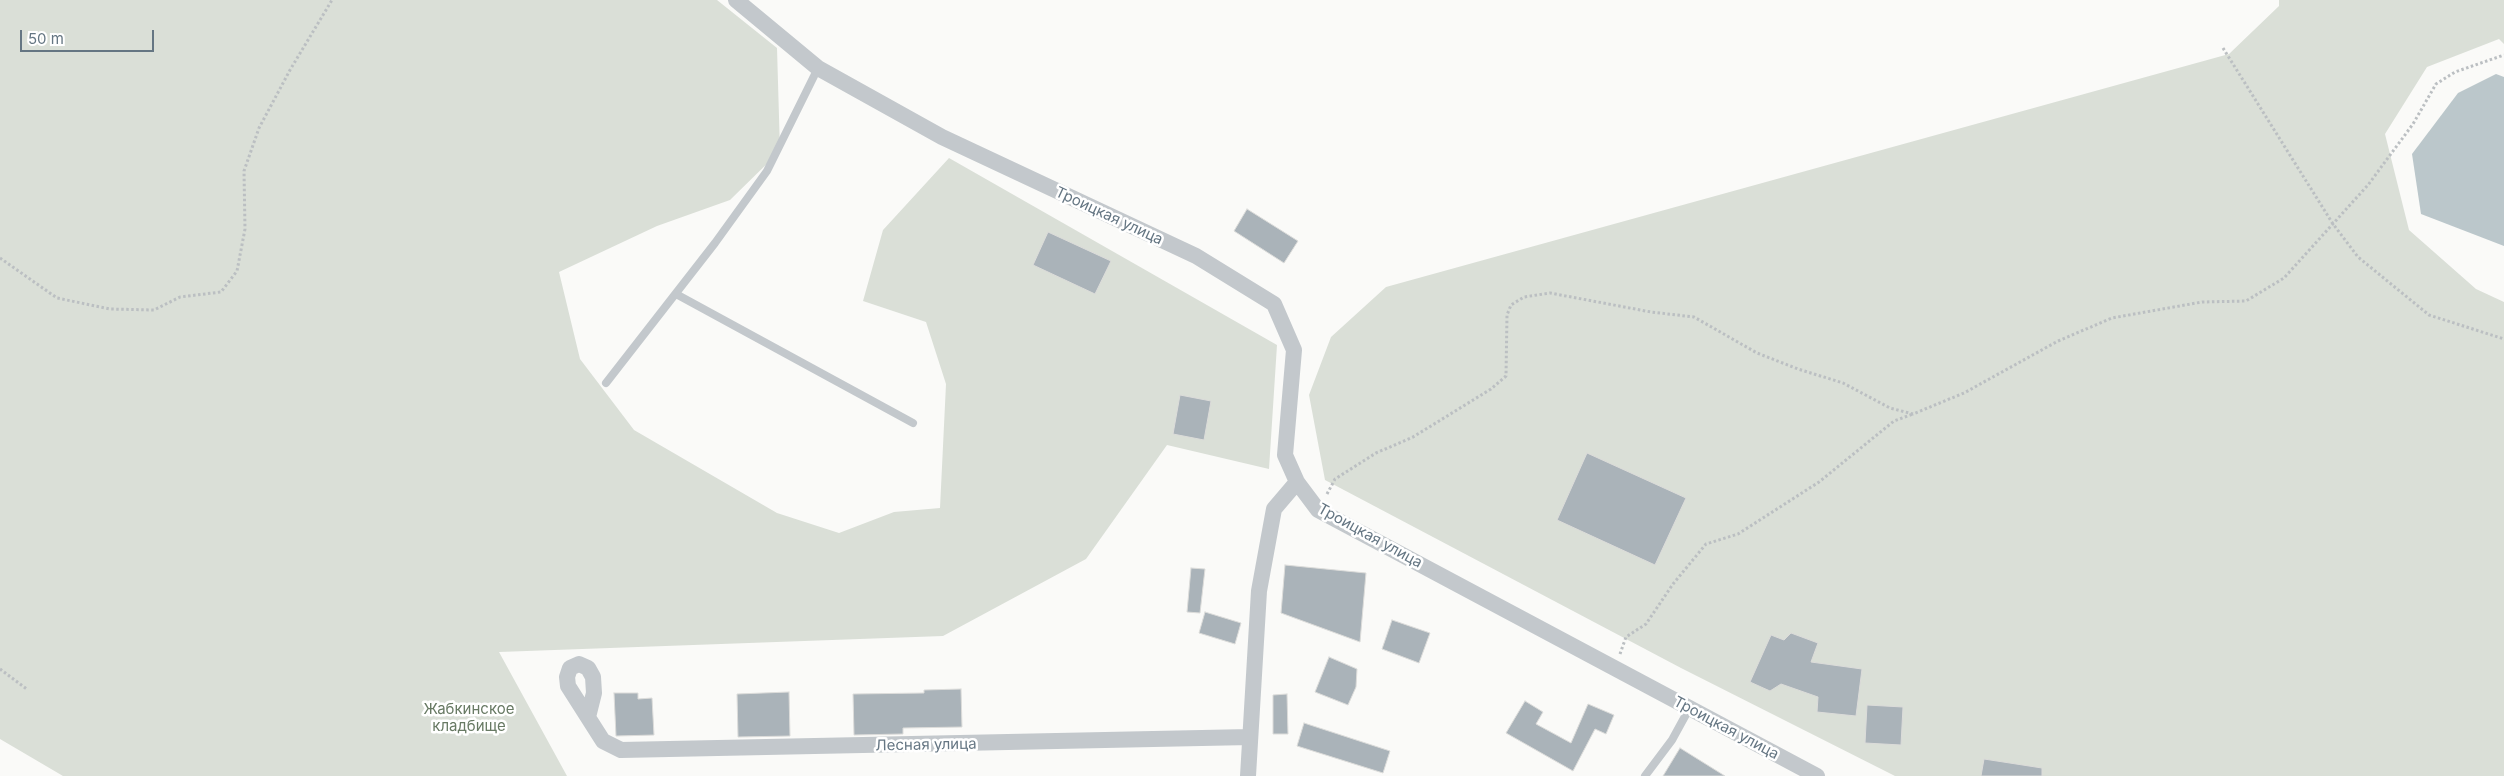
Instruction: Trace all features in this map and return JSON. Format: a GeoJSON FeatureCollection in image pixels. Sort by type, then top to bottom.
{"type":"FeatureCollection","features":[{"type":"Feature","properties":{"kind":"street","name":"Троицкая улица"},"geometry":{"type":"LineString","coordinates":[[736,0],[818,68],[942,137],[1196,256],[1274,304],[1294,350],[1285,455],[1296,482],[1318,510],[1817,776]]}},
{"type":"Feature","properties":{"kind":"street"},"geometry":{"type":"LineString","coordinates":[[1248,776],[1259,591],[1274,509],[1296,482]]}},
{"type":"Feature","properties":{"kind":"street","name":"Лесная улица"},"geometry":{"type":"LineString","coordinates":[[588,717],[603,741],[622,750],[1250,737]]}},
{"type":"Feature","properties":{"kind":"lane"},"geometry":{"type":"LineString","coordinates":[[606,382],[676,294],[767,171],[818,68]]}},
{"type":"Feature","properties":{"kind":"lane"},"geometry":{"type":"LineString","coordinates":[[676,294],[914,423]]}},
{"type":"Feature","properties":{"kind":"lane"},"geometry":{"type":"LineString","coordinates":[[1645,776],[1672,740],[1689,709]]}},
{"type":"Feature","properties":{"kind":"path"},"geometry":{"type":"LineString","coordinates":[[0,258],[57,298],[110,309],[154,310],[180,298],[221,292],[237,271],[245,229],[244,171],[259,128],[290,70],[332,0]]}},
{"type":"Feature","properties":{"kind":"path"},"geometry":{"type":"LineString","coordinates":[[2223,48],[2333,224],[2358,257],[2428,315],[2504,339]]}},
{"type":"Feature","properties":{"kind":"path"},"geometry":{"type":"LineString","coordinates":[[1612,668],[1619,657],[1626,637],[1646,624],[1673,584],[1706,544],[1738,534],[1819,482],[1894,421],[1964,393],[2058,341],[2112,318],[2202,302],[2246,301],[2284,278],[2368,185],[2413,124],[2436,84],[2455,72],[2504,55]]}},
{"type":"Feature","properties":{"kind":"path"},"geometry":{"type":"LineString","coordinates":[[1318,510],[1335,479],[1376,453],[1413,436],[1491,389],[1506,376],[1507,315],[1512,305],[1524,297],[1550,293],[1651,312],[1694,317],[1758,353],[1798,369],[1843,383],[1890,408],[1913,414]]}},
{"type":"Feature","properties":{"kind":"path"},"geometry":{"type":"LineString","coordinates":[[0,669],[28,690]]}},
{"type":"Feature","properties":{"kind":"green space","name":"Жабкинское кладбище"},"geometry":{"type":"Polygon","coordinates":[[[0,0],[717,0],[777,48],[780,151],[730,200],[657,226],[559,272],[580,359],[634,430],[777,513],[839,533],[894,512],[940,508],[946,384],[926,322],[863,301],[883,230],[949,158],[1277,345],[1269,469],[1167,445],[1086,559],[943,636],[499,652],[567,776],[63,776],[0,739],[0,0]]]}},
{"type":"Feature","properties":{"kind":"green space"},"geometry":{"type":"Polygon","coordinates":[[[2279,0],[2504,0],[2504,44],[2499,39],[2427,67],[2385,134],[2409,230],[2476,289],[2504,302],[2504,776],[1895,776],[1681,668],[1325,480],[1309,395],[1331,337],[1386,287],[2229,54],[2279,6],[2279,0]]]}},
{"type":"Feature","properties":{"kind":"shaded area"},"geometry":{"type":"Polygon","coordinates":[[[2496,74],[2504,77],[2504,246],[2421,214],[2412,154],[2458,93],[2496,74]]]}},
{"type":"Feature","properties":{"kind":"building"},"geometry":{"type":"Polygon","coordinates":[[[1247,209],[1298,241],[1284,263],[1234,231],[1247,209]]]}},
{"type":"Feature","properties":{"kind":"building"},"geometry":{"type":"Polygon","coordinates":[[[1048,232],[1111,261],[1095,294],[1033,265],[1048,232]]]}},
{"type":"Feature","properties":{"kind":"building"},"geometry":{"type":"Polygon","coordinates":[[[1180,395],[1211,401],[1204,440],[1173,434],[1180,395]]]}},
{"type":"Feature","properties":{"kind":"building"},"geometry":{"type":"Polygon","coordinates":[[[1587,453],[1686,498],[1655,565],[1557,520],[1587,453]]]}},
{"type":"Feature","properties":{"kind":"building"},"geometry":{"type":"Polygon","coordinates":[[[1285,565],[1366,573],[1360,642],[1281,613],[1285,565]]]}},
{"type":"Feature","properties":{"kind":"building"},"geometry":{"type":"Polygon","coordinates":[[[1191,568],[1205,569],[1200,613],[1187,612],[1191,568]]]}},
{"type":"Feature","properties":{"kind":"building"},"geometry":{"type":"Polygon","coordinates":[[[1205,612],[1241,623],[1235,644],[1199,633],[1205,612]]]}},
{"type":"Feature","properties":{"kind":"building"},"geometry":{"type":"Polygon","coordinates":[[[1392,620],[1430,633],[1419,663],[1382,649],[1392,620]]]}},
{"type":"Feature","properties":{"kind":"building"},"geometry":{"type":"Polygon","coordinates":[[[1791,633],[1818,643],[1811,662],[1862,669],[1856,716],[1817,712],[1818,697],[1781,684],[1770,691],[1750,682],[1771,635],[1784,640],[1791,633]]]}},
{"type":"Feature","properties":{"kind":"building"},"geometry":{"type":"Polygon","coordinates":[[[1329,657],[1357,669],[1356,687],[1348,705],[1315,692],[1329,657]]]}},
{"type":"Feature","properties":{"kind":"building"},"geometry":{"type":"Polygon","coordinates":[[[961,689],[962,727],[903,728],[903,734],[854,735],[853,694],[924,693],[924,690],[961,689]]]}},
{"type":"Feature","properties":{"kind":"building"},"geometry":{"type":"Polygon","coordinates":[[[789,692],[790,736],[738,737],[737,694],[789,692]]]}},
{"type":"Feature","properties":{"kind":"building"},"geometry":{"type":"Polygon","coordinates":[[[614,693],[638,693],[638,699],[652,698],[654,735],[616,736],[614,693]]]}},
{"type":"Feature","properties":{"kind":"building"},"geometry":{"type":"Polygon","coordinates":[[[1287,694],[1288,734],[1273,734],[1273,695],[1287,694]]]}},
{"type":"Feature","properties":{"kind":"building"},"geometry":{"type":"Polygon","coordinates":[[[1525,701],[1543,712],[1536,724],[1571,743],[1588,704],[1614,715],[1606,734],[1595,729],[1573,771],[1506,733],[1525,701]]]}},
{"type":"Feature","properties":{"kind":"building"},"geometry":{"type":"Polygon","coordinates":[[[1867,705],[1903,707],[1901,745],[1865,743],[1867,705]]]}},
{"type":"Feature","properties":{"kind":"building"},"geometry":{"type":"Polygon","coordinates":[[[1304,723],[1390,751],[1383,773],[1297,746],[1304,723]]]}},
{"type":"Feature","properties":{"kind":"building"},"geometry":{"type":"Polygon","coordinates":[[[1680,748],[1725,776],[1663,776],[1680,748]]]}},
{"type":"Feature","properties":{"kind":"building"},"geometry":{"type":"Polygon","coordinates":[[[1984,759],[2042,768],[2042,776],[1981,776],[1984,759]]]}}]}
